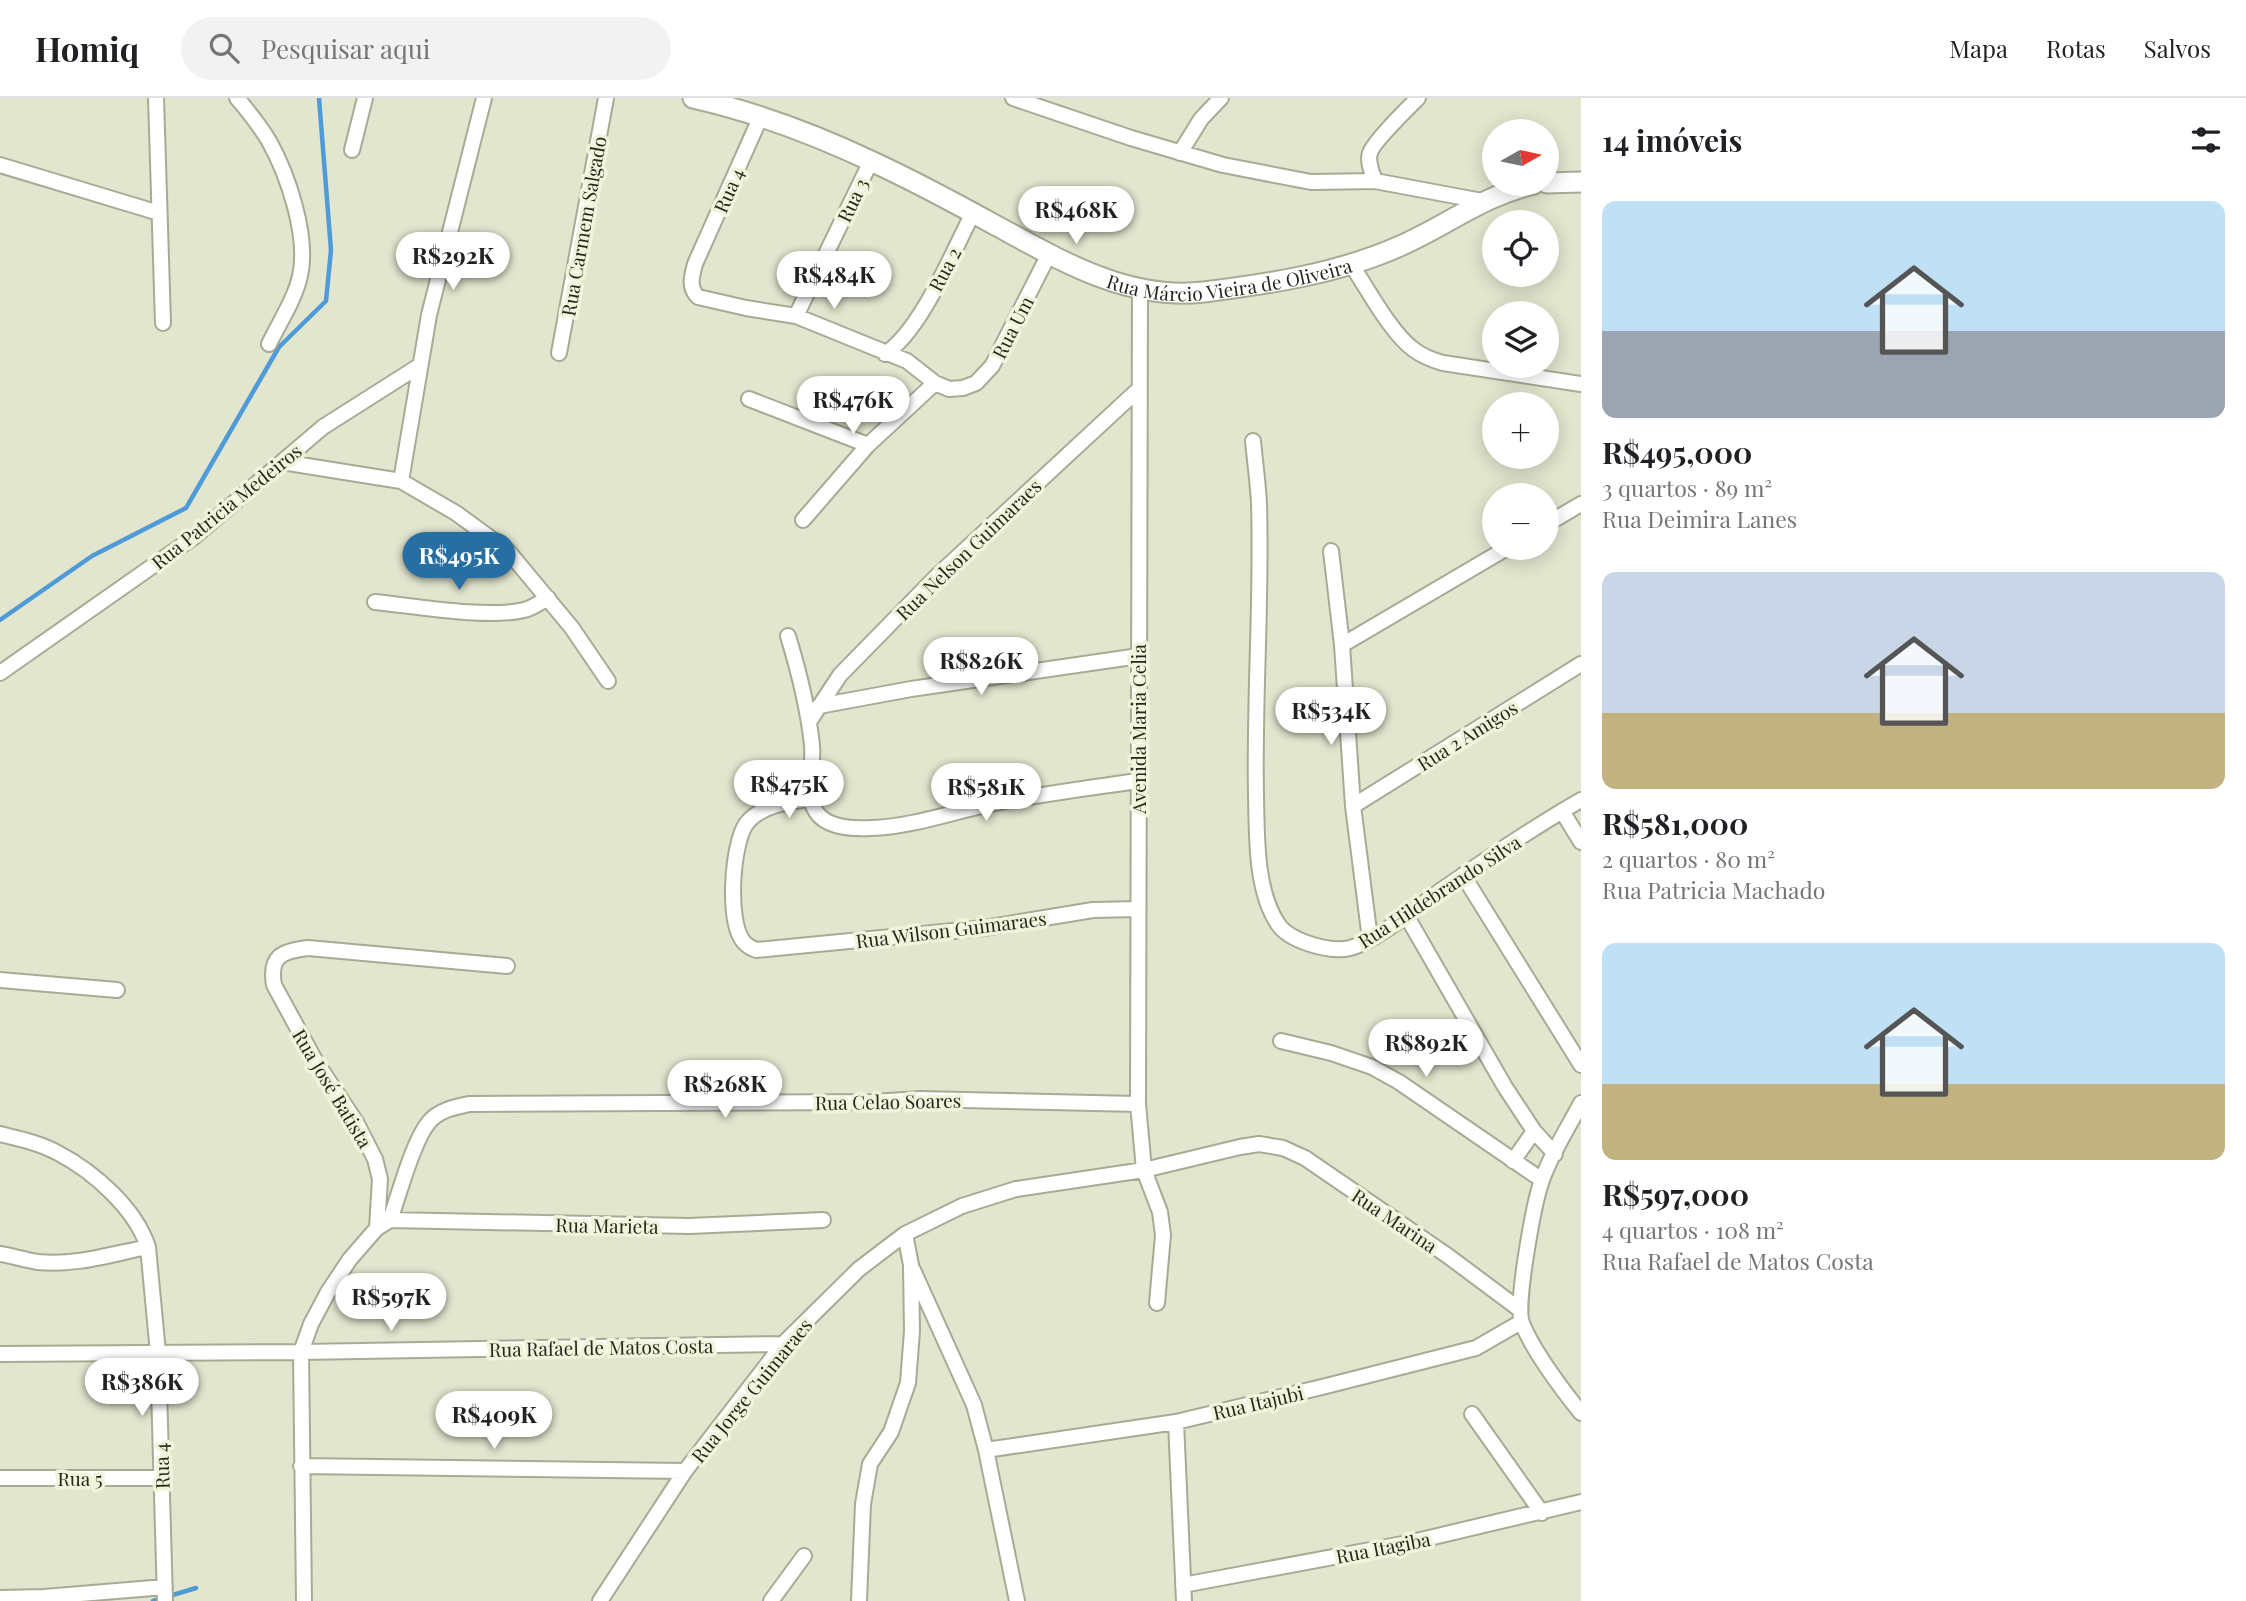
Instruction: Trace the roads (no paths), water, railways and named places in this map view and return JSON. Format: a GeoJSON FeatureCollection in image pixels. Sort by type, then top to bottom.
{"type":"FeatureCollection","features":[{"type":"Feature","properties":{"kind":"main road","name":"Rua Márcio Vieira de Oliveira"},"geometry":{"type":"LineString","coordinates":[[693,98],[761,116],[871,161],[1087,274],[1140,288],[1172,292],[1202,292],[1293,278],[1352,264],[1398,247],[1482,201],[1497,196]]}},
{"type":"Feature","properties":{"kind":"main road"},"geometry":{"type":"LineString","coordinates":[[1559,183],[1581,182]]}},
{"type":"Feature","properties":{"kind":"street"},"geometry":{"type":"LineString","coordinates":[[156,98],[163,323]]}},
{"type":"Feature","properties":{"kind":"street"},"geometry":{"type":"LineString","coordinates":[[237,98],[269,141],[295,203],[300,236],[300,280],[269,344]]}},
{"type":"Feature","properties":{"kind":"street"},"geometry":{"type":"LineString","coordinates":[[352,150],[365,98]]}},
{"type":"Feature","properties":{"kind":"street"},"geometry":{"type":"LineString","coordinates":[[401,481],[429,315],[484,98]]}},
{"type":"Feature","properties":{"kind":"street","name":"Rua Carmem Salgado"},"geometry":{"type":"LineString","coordinates":[[559,353],[606,98]]}},
{"type":"Feature","properties":{"kind":"street"},"geometry":{"type":"LineString","coordinates":[[1013,98],[1223,165],[1311,182],[1375,181],[1482,201]]}},
{"type":"Feature","properties":{"kind":"street"},"geometry":{"type":"LineString","coordinates":[[1180,153],[1201,119],[1221,98]]}},
{"type":"Feature","properties":{"kind":"street"},"geometry":{"type":"LineString","coordinates":[[1375,181],[1370,167],[1370,153],[1418,98]]}},
{"type":"Feature","properties":{"kind":"street","name":"Rua 4"},"geometry":{"type":"LineString","coordinates":[[761,116],[695,264],[691,282],[693,292],[698,297],[796,316]]}},
{"type":"Feature","properties":{"kind":"street","name":"Rua 3"},"geometry":{"type":"LineString","coordinates":[[796,316],[871,161]]}},
{"type":"Feature","properties":{"kind":"street"},"geometry":{"type":"LineString","coordinates":[[0,165],[159,213]]}},
{"type":"Feature","properties":{"kind":"street","name":"Rua 2"},"geometry":{"type":"LineString","coordinates":[[886,354],[915,324],[973,213]]}},
{"type":"Feature","properties":{"kind":"street","name":"Rua Um"},"geometry":{"type":"LineString","coordinates":[[935,383],[949,389],[963,388],[976,383],[992,366],[1049,254]]}},
{"type":"Feature","properties":{"kind":"street"},"geometry":{"type":"LineString","coordinates":[[1352,264],[1399,336],[1411,349],[1426,358],[1443,363],[1581,384]]}},
{"type":"Feature","properties":{"kind":"street","name":"Avenida Maria Celia"},"geometry":{"type":"LineString","coordinates":[[1140,288],[1138,1104],[1144,1170],[1160,1212],[1163,1234],[1157,1303]]}},
{"type":"Feature","properties":{"kind":"street"},"geometry":{"type":"LineString","coordinates":[[796,316],[907,361],[935,383],[868,445],[803,520]]}},
{"type":"Feature","properties":{"kind":"street","name":"Rua Patricia Medeiros"},"geometry":{"type":"LineString","coordinates":[[0,673],[194,537],[323,427],[419,366]]}},
{"type":"Feature","properties":{"kind":"street","name":"Rua Nelson Guimaraes"},"geometry":{"type":"LineString","coordinates":[[809,722],[840,674],[938,575],[1140,388]]}},
{"type":"Feature","properties":{"kind":"street"},"geometry":{"type":"LineString","coordinates":[[749,400],[868,445]]}},
{"type":"Feature","properties":{"kind":"street","name":"Rua Hildebrando Silva"},"geometry":{"type":"LineString","coordinates":[[1252,441],[1259,504],[1255,733],[1258,843],[1264,894],[1279,925],[1299,939],[1333,950],[1350,948],[1370,939],[1463,875],[1581,800]]}},
{"type":"Feature","properties":{"kind":"street"},"geometry":{"type":"LineString","coordinates":[[282,462],[401,481],[456,513],[509,551],[548,598],[608,681]]}},
{"type":"Feature","properties":{"kind":"street"},"geometry":{"type":"LineString","coordinates":[[1559,517],[1581,504]]}},
{"type":"Feature","properties":{"kind":"street"},"geometry":{"type":"LineString","coordinates":[[1331,551],[1342,645],[1353,806],[1370,939]]}},
{"type":"Feature","properties":{"kind":"street"},"geometry":{"type":"LineString","coordinates":[[1342,645],[1487,560]]}},
{"type":"Feature","properties":{"kind":"street"},"geometry":{"type":"LineString","coordinates":[[375,602],[481,612],[525,610],[548,598]]}},
{"type":"Feature","properties":{"kind":"street"},"geometry":{"type":"LineString","coordinates":[[788,636],[799,672],[813,749],[811,799],[815,811],[834,825],[873,828],[895,825],[994,803],[1138,781]]}},
{"type":"Feature","properties":{"kind":"street"},"geometry":{"type":"LineString","coordinates":[[819,706],[1139,656]]}},
{"type":"Feature","properties":{"kind":"street","name":"Rua 2 Amigos"},"geometry":{"type":"LineString","coordinates":[[1353,806],[1581,663]]}},
{"type":"Feature","properties":{"kind":"street","name":"Rua Wilson Guimaraes"},"geometry":{"type":"LineString","coordinates":[[811,799],[783,804],[759,813],[746,824],[739,841],[734,860],[736,922],[744,943],[756,950],[984,928],[1093,910],[1138,909]]}},
{"type":"Feature","properties":{"kind":"street"},"geometry":{"type":"LineString","coordinates":[[1562,811],[1581,842]]}},
{"type":"Feature","properties":{"kind":"street"},"geometry":{"type":"LineString","coordinates":[[1463,875],[1581,1065]]}},
{"type":"Feature","properties":{"kind":"street"},"geometry":{"type":"LineString","coordinates":[[1406,915],[1505,1087],[1534,1131],[1555,1154]]}},
{"type":"Feature","properties":{"kind":"street","name":"Rua José Batista"},"geometry":{"type":"LineString","coordinates":[[384,1224],[376,1159],[287,1011],[274,985],[274,962],[281,954],[308,948],[507,966]]}},
{"type":"Feature","properties":{"kind":"street"},"geometry":{"type":"LineString","coordinates":[[0,979],[117,990]]}},
{"type":"Feature","properties":{"kind":"street"},"geometry":{"type":"LineString","coordinates":[[1281,1041],[1331,1053],[1372,1067],[1399,1082],[1542,1180]]}},
{"type":"Feature","properties":{"kind":"street","name":"Rua Celao Soares"},"geometry":{"type":"LineString","coordinates":[[384,1224],[420,1136],[430,1121],[452,1107],[469,1104],[873,1102],[920,1099],[1138,1104]]}},
{"type":"Feature","properties":{"kind":"street"},"geometry":{"type":"LineString","coordinates":[[1520,1316],[1525,1262],[1542,1180],[1581,1103]]}},
{"type":"Feature","properties":{"kind":"street"},"geometry":{"type":"LineString","coordinates":[[1513,1161],[1534,1131]]}},
{"type":"Feature","properties":{"kind":"street"},"geometry":{"type":"LineString","coordinates":[[0,1134],[34,1143],[79,1166],[105,1187],[130,1215],[143,1232],[148,1247],[94,1259],[54,1263],[0,1254]]}},
{"type":"Feature","properties":{"kind":"street","name":"Rua Marina"},"geometry":{"type":"LineString","coordinates":[[1144,1170],[1259,1144],[1283,1148],[1305,1158],[1448,1256],[1520,1316],[1560,1387],[1581,1413]]}},
{"type":"Feature","properties":{"kind":"street","name":"Rua Jorge Guimaraes"},"geometry":{"type":"LineString","coordinates":[[600,1601],[685,1471],[783,1344],[859,1269],[905,1234],[962,1206],[1016,1189],[1144,1170]]}},
{"type":"Feature","properties":{"kind":"street","name":"Rua Marieta"},"geometry":{"type":"LineString","coordinates":[[384,1224],[689,1226],[823,1220]]}},
{"type":"Feature","properties":{"kind":"street"},"geometry":{"type":"LineString","coordinates":[[304,1601],[301,1352],[311,1324],[328,1292],[350,1259],[384,1224]]}},
{"type":"Feature","properties":{"kind":"street"},"geometry":{"type":"LineString","coordinates":[[859,1601],[863,1504],[870,1464],[891,1433],[908,1383],[912,1331],[911,1265],[905,1234]]}},
{"type":"Feature","properties":{"kind":"street","name":"Rua 4"},"geometry":{"type":"LineString","coordinates":[[148,1247],[158,1353],[165,1593]]}},
{"type":"Feature","properties":{"kind":"street"},"geometry":{"type":"LineString","coordinates":[[911,1265],[974,1405],[1017,1601]]}},
{"type":"Feature","properties":{"kind":"street","name":"Rua Itajubi"},"geometry":{"type":"LineString","coordinates":[[986,1450],[1176,1422],[1462,1352],[1476,1348],[1520,1316]]}},
{"type":"Feature","properties":{"kind":"street","name":"Rua Rafael de Matos Costa"},"geometry":{"type":"LineString","coordinates":[[0,1354],[783,1344]]}},
{"type":"Feature","properties":{"kind":"street"},"geometry":{"type":"LineString","coordinates":[[1472,1414],[1542,1513]]}},
{"type":"Feature","properties":{"kind":"street"},"geometry":{"type":"LineString","coordinates":[[1176,1422],[1184,1601]]}},
{"type":"Feature","properties":{"kind":"street"},"geometry":{"type":"LineString","coordinates":[[302,1466],[685,1471]]}},
{"type":"Feature","properties":{"kind":"street","name":"Rua 5"},"geometry":{"type":"LineString","coordinates":[[0,1478],[161,1478]]}},
{"type":"Feature","properties":{"kind":"street","name":"Rua Itagiba"},"geometry":{"type":"LineString","coordinates":[[1183,1585],[1408,1543],[1581,1502]]}},
{"type":"Feature","properties":{"kind":"street"},"geometry":{"type":"LineString","coordinates":[[771,1601],[804,1556]]}},
{"type":"Feature","properties":{"kind":"street"},"geometry":{"type":"LineString","coordinates":[[0,1598],[44,1599],[165,1593]]}},
{"type":"Feature","properties":{"kind":"waterway"},"geometry":{"type":"LineString","coordinates":[[0,620],[92,556],[186,508],[279,347],[326,301],[331,250],[319,98]]}},
{"type":"Feature","properties":{"kind":"waterway"},"geometry":{"type":"LineString","coordinates":[[153,1601],[196,1588]]}}]}
